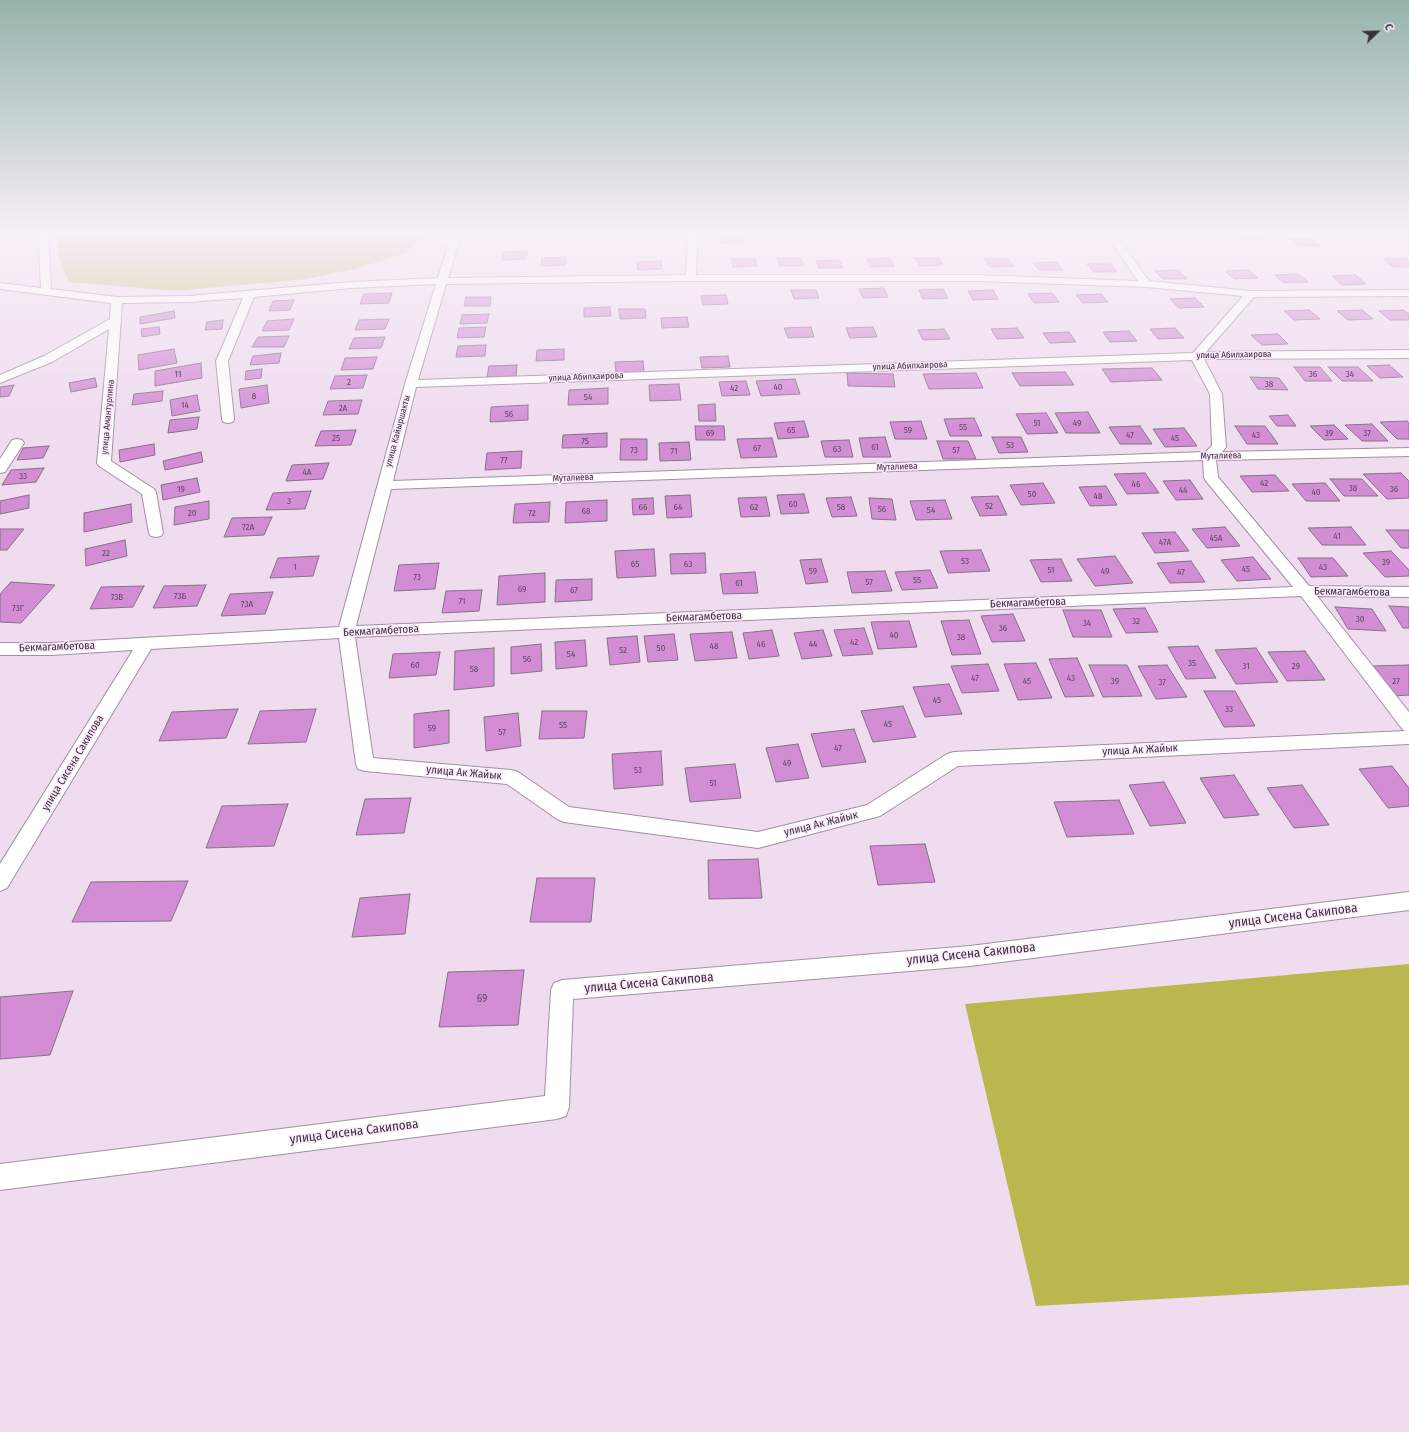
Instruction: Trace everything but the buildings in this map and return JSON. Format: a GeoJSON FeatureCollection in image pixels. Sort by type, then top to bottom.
{"type":"FeatureCollection","features":[{"type":"Feature","properties":{"kind":"street"},"geometry":{"type":"LineString","coordinates":[[107,299],[202,299]]}},
{"type":"Feature","properties":{"kind":"street"},"geometry":{"type":"LineString","coordinates":[[228,419],[222,361],[247,299]]}},
{"type":"Feature","properties":{"kind":"street","name":"улица Кайыршакты"},"geometry":{"type":"LineString","coordinates":[[346,632],[411,384],[437,299]]}},
{"type":"Feature","properties":{"kind":"street"},"geometry":{"type":"LineString","coordinates":[[1247,299],[1196,356],[1216,394],[1219,447],[1209,456],[1211,478],[1305,591],[1409,725]]}},
{"type":"Feature","properties":{"kind":"street","name":"улица Амантурлина"},"geometry":{"type":"LineString","coordinates":[[117,300],[104,463],[149,492],[156,533]]}},
{"type":"Feature","properties":{"kind":"street"},"geometry":{"type":"LineString","coordinates":[[0,378],[48,359],[116,320]]}},
{"type":"Feature","properties":{"kind":"street","name":"улица Абилхаирова"},"geometry":{"type":"LineString","coordinates":[[411,384],[1196,356],[1409,354]]}},
{"type":"Feature","properties":{"kind":"street"},"geometry":{"type":"LineString","coordinates":[[0,469],[17,443]]}},
{"type":"Feature","properties":{"kind":"street","name":"Муталиева"},"geometry":{"type":"LineString","coordinates":[[385,484],[1209,456],[1409,452]]}},
{"type":"Feature","properties":{"kind":"street","name":"Бекмагамбетова"},"geometry":{"type":"LineString","coordinates":[[0,649],[51,649],[346,632],[1305,591],[1409,592]]}},
{"type":"Feature","properties":{"kind":"street","name":"улица Ак Жайык"},"geometry":{"type":"LineString","coordinates":[[346,632],[365,764],[511,777],[564,814],[758,840],[873,811],[954,760],[1409,737]]}},
{"type":"Feature","properties":{"kind":"street","name":"улица Сисена Сакипова"},"geometry":{"type":"LineString","coordinates":[[0,882],[146,644]]}},
{"type":"Feature","properties":{"kind":"street","name":"улица Сисена Сакипова"},"geometry":{"type":"LineString","coordinates":[[0,1177],[556,1107],[562,990],[970,956],[1409,901]]}},
{"type":"Feature","properties":{"kind":"shaded area"},"geometry":{"type":"Polygon","coordinates":[[[1409,964],[1409,1285],[1036,1306],[965,1004],[1409,964]]]}}]}
